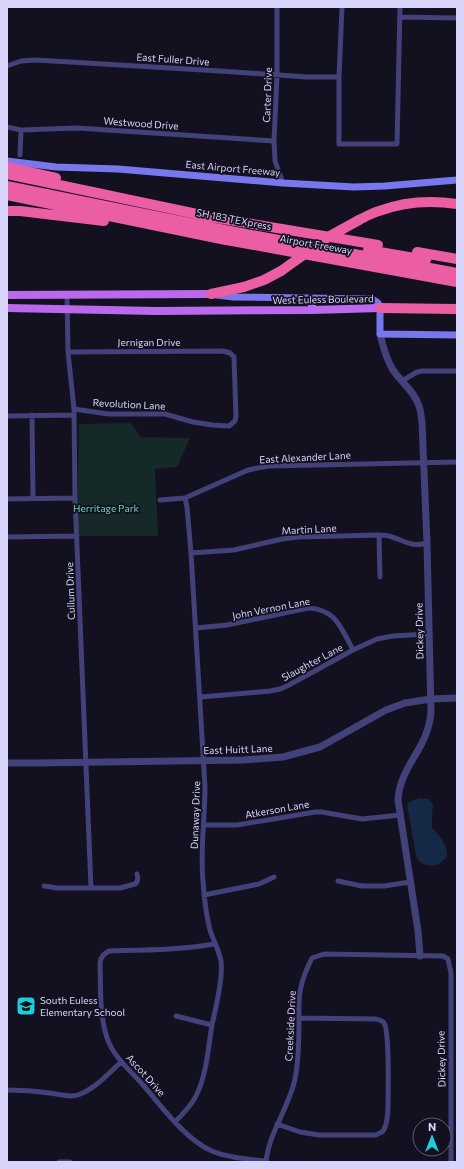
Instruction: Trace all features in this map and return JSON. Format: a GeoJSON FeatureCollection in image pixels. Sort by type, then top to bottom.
{"type":"FeatureCollection","features":[{"type":"Feature","properties":{"kind":"highway"},"geometry":{"type":"LineString","coordinates":[[7,167],[197,210],[210,217]]}},
{"type":"Feature","properties":{"kind":"highway","name":"Airport Freeway"},"geometry":{"type":"LineString","coordinates":[[7,174],[210,217],[457,259]]}},
{"type":"Feature","properties":{"kind":"highway","name":"SH 183 TEXpress"},"geometry":{"type":"LineString","coordinates":[[7,179],[210,221],[457,266]]}},
{"type":"Feature","properties":{"kind":"highway","name":"SH 183 TEXpress"},"geometry":{"type":"LineString","coordinates":[[7,186],[208,227],[457,273]]}},
{"type":"Feature","properties":{"kind":"highway","name":"Airport Freeway"},"geometry":{"type":"LineString","coordinates":[[7,195],[221,238],[457,282]]}},
{"type":"Feature","properties":{"kind":"highway"},"geometry":{"type":"LineString","coordinates":[[211,294],[244,287],[264,280],[281,271],[330,236],[379,211],[398,205],[432,202],[457,204]]}},
{"type":"Feature","properties":{"kind":"highway"},"geometry":{"type":"LineString","coordinates":[[7,211],[20,211],[89,219],[188,236],[221,238]]}},
{"type":"Feature","properties":{"kind":"highway"},"geometry":{"type":"LineString","coordinates":[[380,308],[457,309]]}},
{"type":"Feature","properties":{"kind":"main road","name":"East Airport Freeway"},"geometry":{"type":"LineString","coordinates":[[7,161],[56,167],[118,169],[354,187],[457,180]]}},
{"type":"Feature","properties":{"kind":"main road","name":"West Euless Boulevard"},"geometry":{"type":"LineString","coordinates":[[7,295],[211,294],[233,297],[372,299],[378,302],[380,308],[156,311],[67,308],[7,308]]}},
{"type":"Feature","properties":{"kind":"main road"},"geometry":{"type":"LineString","coordinates":[[312,298],[312,310]]}},
{"type":"Feature","properties":{"kind":"main road","name":"Dickey Drive"},"geometry":{"type":"LineString","coordinates":[[380,308],[380,334]]}},
{"type":"Feature","properties":{"kind":"main road"},"geometry":{"type":"LineString","coordinates":[[380,334],[457,335]]}},
{"type":"Feature","properties":{"kind":"street","name":"Carter Drive"},"geometry":{"type":"LineString","coordinates":[[277,7],[277,75],[274,141],[275,161],[284,182]]}},
{"type":"Feature","properties":{"kind":"street"},"geometry":{"type":"LineString","coordinates":[[342,7],[339,77],[339,144],[397,144],[401,17],[400,7]]}},
{"type":"Feature","properties":{"kind":"street"},"geometry":{"type":"LineString","coordinates":[[401,17],[457,18]]}},
{"type":"Feature","properties":{"kind":"street","name":"East Fuller Drive"},"geometry":{"type":"LineString","coordinates":[[7,66],[20,61],[36,60],[307,77],[339,77]]}},
{"type":"Feature","properties":{"kind":"street","name":"Westwood Drive"},"geometry":{"type":"LineString","coordinates":[[7,127],[21,130],[77,128],[274,141]]}},
{"type":"Feature","properties":{"kind":"street"},"geometry":{"type":"LineString","coordinates":[[20,155],[21,130]]}},
{"type":"Feature","properties":{"kind":"street","name":"Cullum Drive"},"geometry":{"type":"LineString","coordinates":[[67,294],[68,352],[74,409],[75,498],[91,888]]}},
{"type":"Feature","properties":{"kind":"street","name":"Dickey Drive"},"geometry":{"type":"LineString","coordinates":[[380,334],[389,363],[394,372],[416,399],[422,422],[427,543],[431,712],[429,725],[422,744],[400,783],[398,800],[418,931],[420,956],[446,957],[449,962],[451,973],[451,1162]]}},
{"type":"Feature","properties":{"kind":"street","name":"Jernigan Drive"},"geometry":{"type":"LineString","coordinates":[[68,352],[224,351],[230,353],[234,357],[236,416],[235,421],[229,426]]}},
{"type":"Feature","properties":{"kind":"street"},"geometry":{"type":"LineString","coordinates":[[402,382],[422,370],[457,371]]}},
{"type":"Feature","properties":{"kind":"street","name":"Revolution Lane"},"geometry":{"type":"LineString","coordinates":[[74,409],[108,414],[165,414],[212,426],[229,426]]}},
{"type":"Feature","properties":{"kind":"street"},"geometry":{"type":"LineString","coordinates":[[32,415],[33,498]]}},
{"type":"Feature","properties":{"kind":"street"},"geometry":{"type":"LineString","coordinates":[[7,416],[74,415]]}},
{"type":"Feature","properties":{"kind":"street","name":"East Alexander Lane"},"geometry":{"type":"LineString","coordinates":[[160,500],[185,498],[248,470],[268,466],[457,462]]}},
{"type":"Feature","properties":{"kind":"street"},"geometry":{"type":"LineString","coordinates":[[7,499],[75,498]]}},
{"type":"Feature","properties":{"kind":"street","name":"Dunaway Drive"},"geometry":{"type":"LineString","coordinates":[[175,1122],[188,1108],[196,1096],[203,1078],[221,970],[221,962],[210,929],[204,895],[202,862],[206,787],[191,553],[185,498]]}},
{"type":"Feature","properties":{"kind":"street"},"geometry":{"type":"LineString","coordinates":[[379,535],[380,577]]}},
{"type":"Feature","properties":{"kind":"street","name":"Martin Lane"},"geometry":{"type":"LineString","coordinates":[[191,553],[234,550],[282,539],[298,537],[379,535],[389,536],[406,543],[416,545],[427,543]]}},
{"type":"Feature","properties":{"kind":"street"},"geometry":{"type":"LineString","coordinates":[[7,537],[77,536]]}},
{"type":"Feature","properties":{"kind":"street","name":"John Vernon Lane"},"geometry":{"type":"LineString","coordinates":[[196,628],[227,625],[308,608],[315,608],[328,612],[332,616],[339,625],[353,650]]}},
{"type":"Feature","properties":{"kind":"street","name":"Slaughter Lane"},"geometry":{"type":"LineString","coordinates":[[201,697],[280,689],[353,650],[377,639],[428,634]]}},
{"type":"Feature","properties":{"kind":"street","name":"East Huitt Lane"},"geometry":{"type":"LineString","coordinates":[[7,763],[272,759],[320,747],[386,710],[405,703],[431,699],[457,698]]}},
{"type":"Feature","properties":{"kind":"street","name":"Atkerson Lane"},"geometry":{"type":"LineString","coordinates":[[204,825],[236,825],[315,812],[362,819],[400,816]]}},
{"type":"Feature","properties":{"kind":"street"},"geometry":{"type":"LineString","coordinates":[[44,886],[57,888],[120,888],[137,883],[137,874]]}},
{"type":"Feature","properties":{"kind":"street"},"geometry":{"type":"LineString","coordinates":[[204,895],[259,884],[274,877]]}},
{"type":"Feature","properties":{"kind":"street"},"geometry":{"type":"LineString","coordinates":[[338,881],[362,886],[384,886],[410,882]]}},
{"type":"Feature","properties":{"kind":"street","name":"Ascot Drive"},"geometry":{"type":"LineString","coordinates":[[215,944],[195,948],[109,951],[103,954],[100,962],[103,1024],[108,1040],[121,1062],[175,1122],[189,1135],[212,1151],[239,1158],[266,1162]]}},
{"type":"Feature","properties":{"kind":"street","name":"Creekside Drive"},"geometry":{"type":"LineString","coordinates":[[266,1162],[271,1139],[287,1104],[295,1080],[299,1052],[300,988],[312,958],[324,954],[420,956]]}},
{"type":"Feature","properties":{"kind":"street"},"geometry":{"type":"LineString","coordinates":[[176,1016],[212,1025]]}},
{"type":"Feature","properties":{"kind":"street"},"geometry":{"type":"LineString","coordinates":[[277,1124],[300,1132],[319,1135],[367,1135],[380,1133],[384,1129],[387,1116],[388,1040],[386,1027],[383,1022],[376,1019],[299,1018]]}},
{"type":"Feature","properties":{"kind":"street"},"geometry":{"type":"LineString","coordinates":[[7,1090],[21,1090],[69,1096],[78,1095],[101,1081],[121,1062]]}},
{"type":"Feature","properties":{"kind":"street"},"geometry":{"type":"LineString","coordinates":[[59,1162],[70,1162]]}},
{"type":"Feature","properties":{"kind":"green space","name":"Herritage Park"},"geometry":{"type":"Polygon","coordinates":[[[131,423],[141,437],[190,438],[177,467],[155,469],[158,536],[77,536],[79,424],[131,423]]]}},
{"type":"Feature","properties":{"kind":"water"},"geometry":{"type":"Polygon","coordinates":[[[419,798],[429,799],[433,805],[432,828],[445,845],[447,857],[438,865],[422,864],[416,856],[407,805],[409,802],[419,798]]]}},
{"type":"Feature","properties":{"kind":"place","name":"South Euless Elementary School"},"geometry":{"type":"Point","coordinates":[26,1006]}}]}
